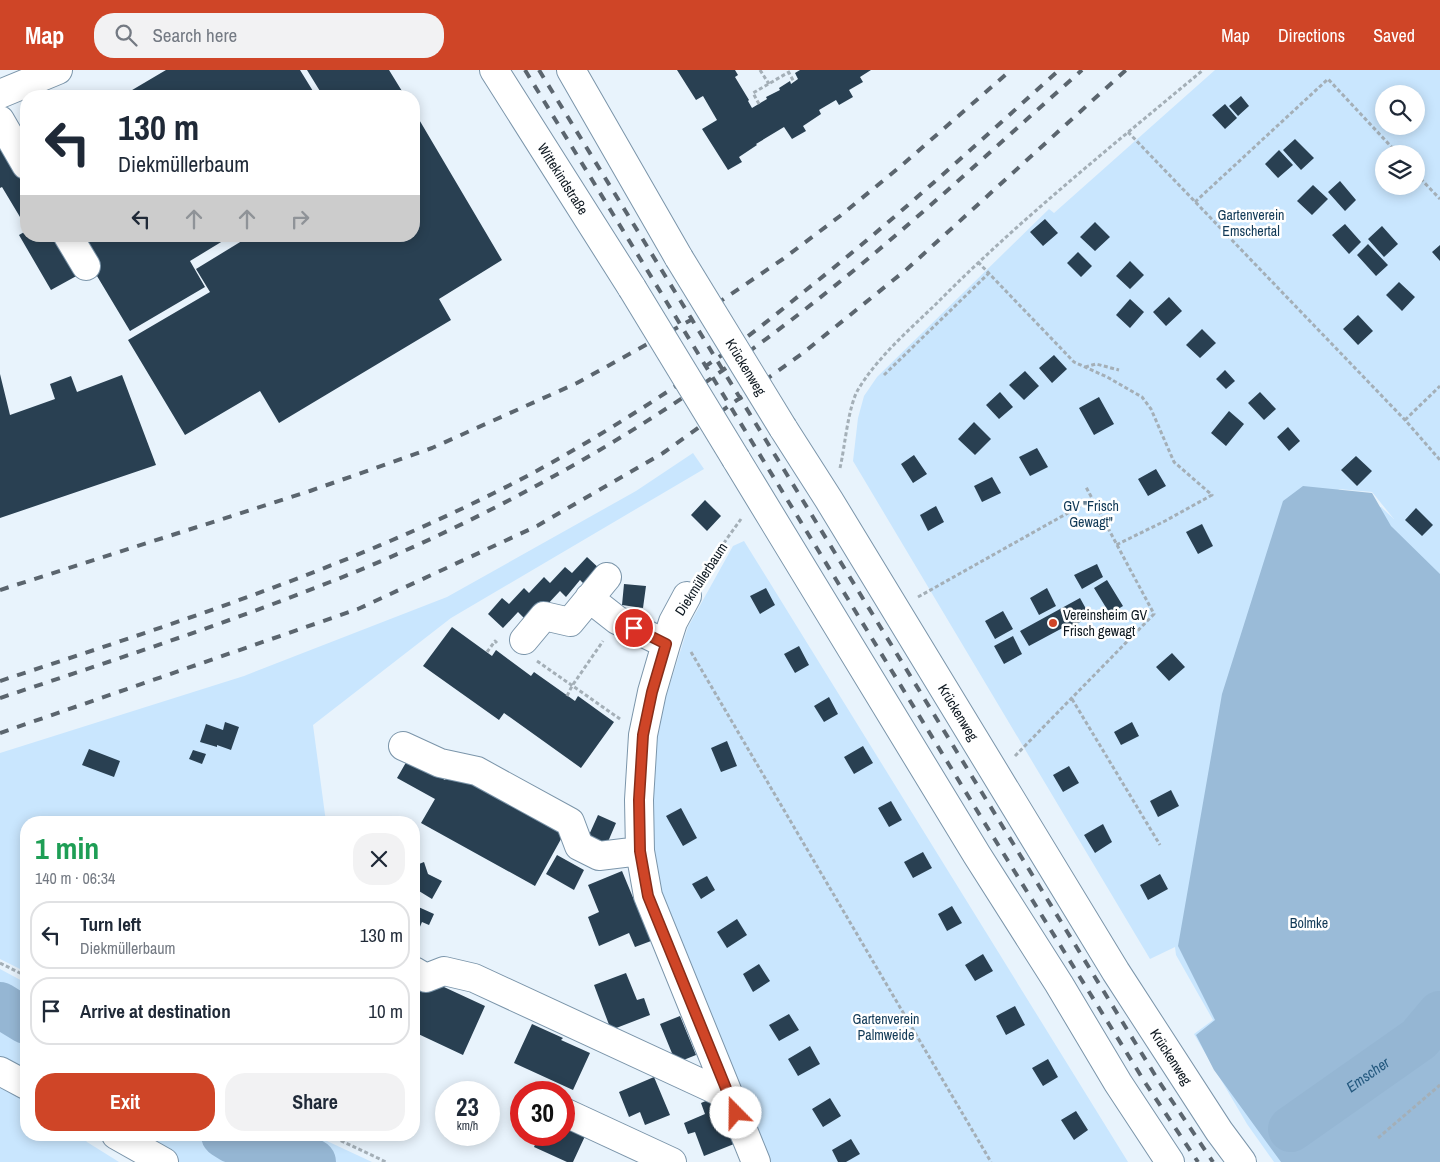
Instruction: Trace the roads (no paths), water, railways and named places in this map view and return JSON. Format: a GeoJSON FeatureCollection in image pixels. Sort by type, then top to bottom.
{"type":"FeatureCollection","features":[{"type":"Feature","properties":{"kind":"main road","name":"Wittekindstraße"},"geometry":{"type":"LineString","coordinates":[[494,70],[632,288],[1118,1083],[1170,1162]]}},
{"type":"Feature","properties":{"kind":"main road","name":"Krückenweg"},"geometry":{"type":"LineString","coordinates":[[572,70],[679,258],[829,500],[1116,972],[1219,1131],[1242,1162]]}},
{"type":"Feature","properties":{"kind":"main road"},"geometry":{"type":"LineString","coordinates":[[0,94],[47,82]]}},
{"type":"Feature","properties":{"kind":"main road"},"geometry":{"type":"LineString","coordinates":[[0,120],[20,155]]}},
{"type":"Feature","properties":{"kind":"main road"},"geometry":{"type":"LineString","coordinates":[[72,242],[86,266]]}},
{"type":"Feature","properties":{"kind":"main road"},"geometry":{"type":"LineString","coordinates":[[530,650],[544,616],[570,622],[606,577]]}},
{"type":"Feature","properties":{"kind":"main road","name":"Diekmüllerbaum"},"geometry":{"type":"LineString","coordinates":[[686,596],[670,633],[652,692],[643,735],[639,800],[640,851],[648,896],[756,1162]]}},
{"type":"Feature","properties":{"kind":"main road"},"geometry":{"type":"LineString","coordinates":[[589,598],[618,620],[670,633]]}},
{"type":"Feature","properties":{"kind":"main road"},"geometry":{"type":"LineString","coordinates":[[403,746],[440,763],[477,771],[570,822],[579,846],[599,856],[640,851]]}},
{"type":"Feature","properties":{"kind":"main road"},"geometry":{"type":"LineString","coordinates":[[420,975],[426,978],[444,971],[474,978],[729,1096]]}},
{"type":"Feature","properties":{"kind":"main road"},"geometry":{"type":"LineString","coordinates":[[0,1071],[20,1082]]}},
{"type":"Feature","properties":{"kind":"main road"},"geometry":{"type":"LineString","coordinates":[[575,1117],[672,1162]]}},
{"type":"Feature","properties":{"kind":"main road"},"geometry":{"type":"LineString","coordinates":[[127,1141],[164,1162]]}},
{"type":"Feature","properties":{"kind":"waterway","name":"Emscher"},"geometry":{"type":"LineString","coordinates":[[0,1005],[20,1017]]}},
{"type":"Feature","properties":{"kind":"waterway","name":"Emscher"},"geometry":{"type":"LineString","coordinates":[[1291,1129],[1419,1039],[1440,1014]]}},
{"type":"Feature","properties":{"kind":"waterway","name":"Emscher"},"geometry":{"type":"LineString","coordinates":[[236,1141],[313,1162]]}},
{"type":"Feature","properties":{"kind":"railway"},"geometry":{"type":"LineString","coordinates":[[525,70],[984,822],[1146,1084],[1198,1162]]}},
{"type":"Feature","properties":{"kind":"railway"},"geometry":{"type":"LineString","coordinates":[[539,70],[1158,1080],[1213,1162]]}},
{"type":"Feature","properties":{"kind":"railway"},"geometry":{"type":"LineString","coordinates":[[0,590],[310,491],[432,448],[577,383],[700,315],[783,259],[840,216],[901,166],[1011,70]]}},
{"type":"Feature","properties":{"kind":"railway"},"geometry":{"type":"LineString","coordinates":[[0,681],[125,640],[312,573],[434,522],[553,462],[694,374],[765,323],[902,210],[1059,70]]}},
{"type":"Feature","properties":{"kind":"railway"},"geometry":{"type":"LineString","coordinates":[[0,698],[207,628],[359,570],[416,546],[472,519],[593,454],[668,407],[742,357],[813,304],[907,226],[1082,70]]}},
{"type":"Feature","properties":{"kind":"railway"},"geometry":{"type":"LineString","coordinates":[[0,733],[358,609],[537,526],[663,453],[803,353],[907,269],[1126,70]]}},
{"type":"Feature","properties":{"kind":"place","name":"Vereinsheim GV Frisch gewagt"},"geometry":{"type":"Point","coordinates":[1053,623]}},
{"type":"Feature","properties":{"kind":"park label","name":"Gartenverein Emschertal"},"geometry":{"type":"Point","coordinates":[1251,224]}},
{"type":"Feature","properties":{"kind":"park label","name":"GV \"Frisch Gewagt\""},"geometry":{"type":"Point","coordinates":[1091,514]}},
{"type":"Feature","properties":{"kind":"park label","name":"Bolmke"},"geometry":{"type":"Point","coordinates":[1309,923]}},
{"type":"Feature","properties":{"kind":"park label","name":"Gartenverein Palmweide"},"geometry":{"type":"Point","coordinates":[886,1028]}}]}
